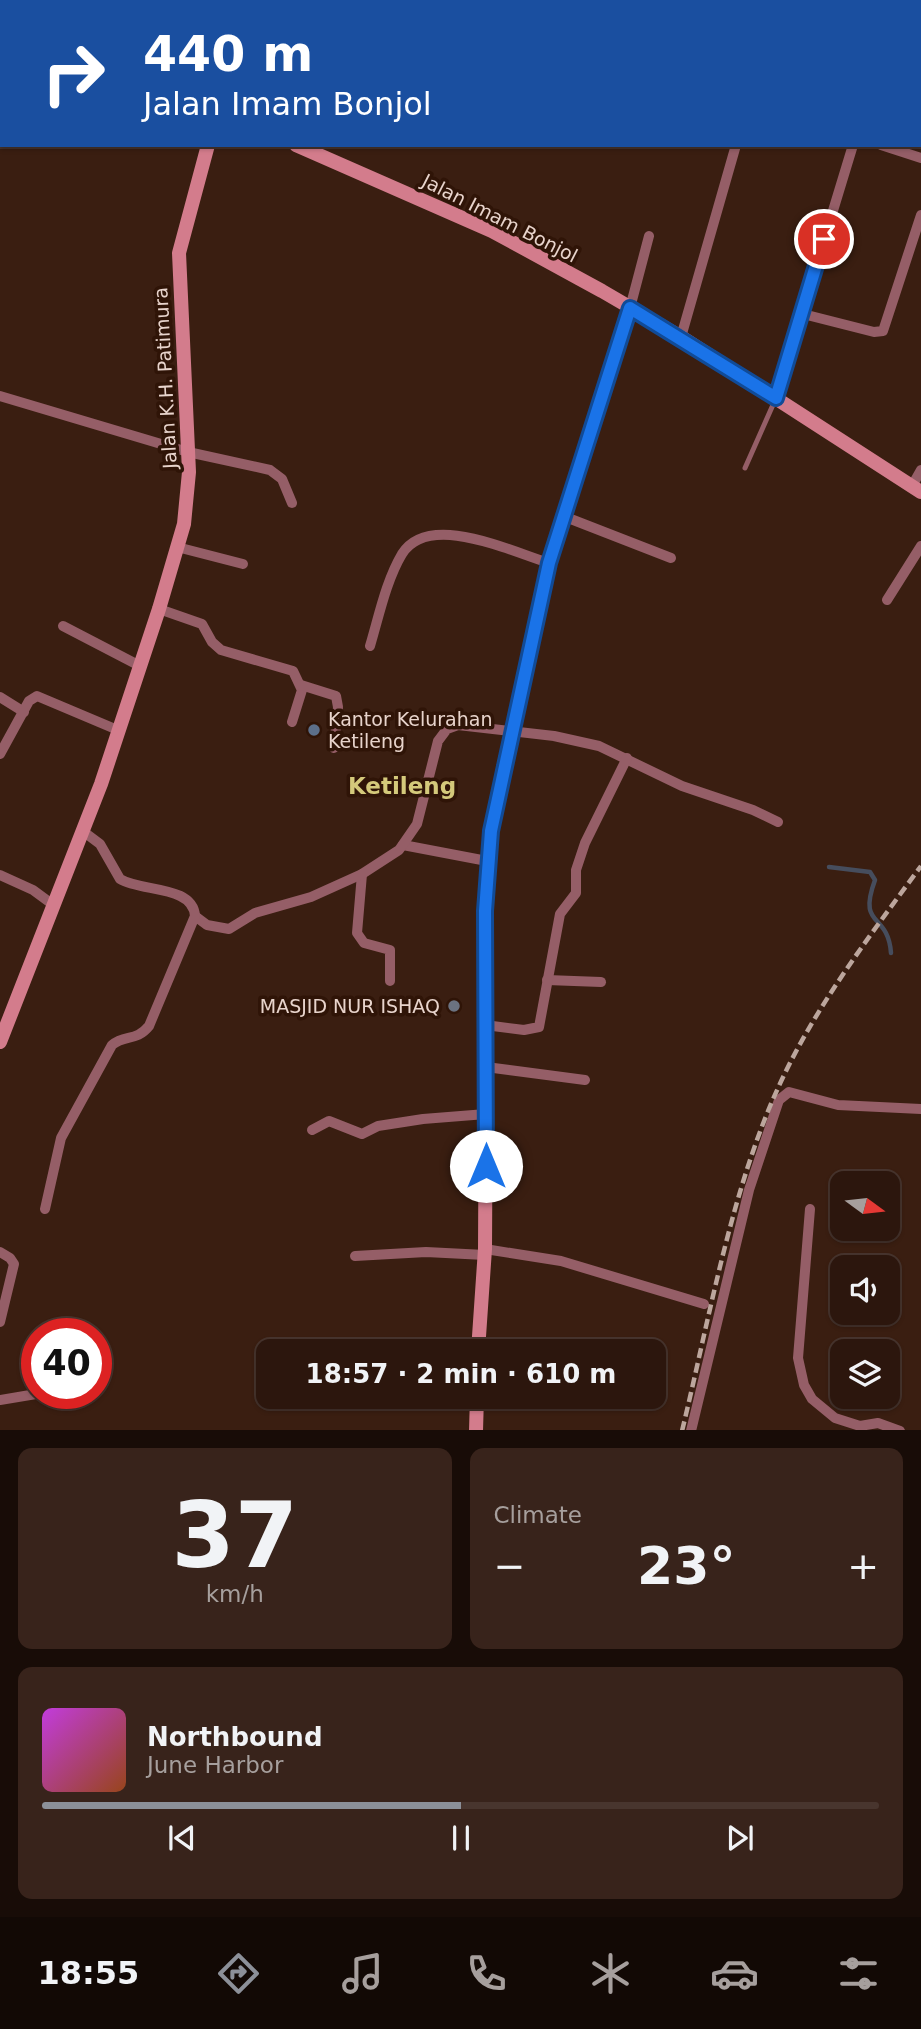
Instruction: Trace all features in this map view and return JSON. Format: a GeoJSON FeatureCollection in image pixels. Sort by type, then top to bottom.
{"type":"FeatureCollection","features":[{"type":"Feature","properties":{"kind":"street","name":"Jalan K.H. Patimura"},"geometry":{"type":"LineString","coordinates":[[1,1035],[52,904],[84,832],[159,610],[186,511],[188,452],[178,253],[207,147]]}},
{"type":"Feature","properties":{"kind":"street","name":"Jalan Imam Bonjol"},"geometry":{"type":"LineString","coordinates":[[301,147],[492,231],[681,337],[917,489]]}},
{"type":"Feature","properties":{"kind":"street"},"geometry":{"type":"LineString","coordinates":[[681,337],[735,147]]}},
{"type":"Feature","properties":{"kind":"street"},"geometry":{"type":"LineString","coordinates":[[776,398],[852,147]]}},
{"type":"Feature","properties":{"kind":"street"},"geometry":{"type":"LineString","coordinates":[[887,147],[921,158]]}},
{"type":"Feature","properties":{"kind":"street"},"geometry":{"type":"LineString","coordinates":[[803,314],[874,332],[883,331],[921,215]]}},
{"type":"Feature","properties":{"kind":"street"},"geometry":{"type":"LineString","coordinates":[[479,1339],[485,1252],[487,861],[511,730],[549,563],[630,308],[649,236]]}},
{"type":"Feature","properties":{"kind":"street"},"geometry":{"type":"LineString","coordinates":[[0,396],[188,452],[270,470],[282,479],[292,503]]}},
{"type":"Feature","properties":{"kind":"street"},"geometry":{"type":"LineString","coordinates":[[917,489],[921,470]]}},
{"type":"Feature","properties":{"kind":"street"},"geometry":{"type":"LineString","coordinates":[[563,516],[671,558]]}},
{"type":"Feature","properties":{"kind":"street"},"geometry":{"type":"LineString","coordinates":[[370,646],[390,580],[403,552],[429,535],[456,534],[549,563]]}},
{"type":"Feature","properties":{"kind":"street"},"geometry":{"type":"LineString","coordinates":[[887,600],[921,546]]}},
{"type":"Feature","properties":{"kind":"street"},"geometry":{"type":"LineString","coordinates":[[177,547],[243,564]]}},
{"type":"Feature","properties":{"kind":"street"},"geometry":{"type":"LineString","coordinates":[[159,610],[202,624],[212,642],[221,650],[293,671],[301,685],[335,696],[338,707],[334,748]]}},
{"type":"Feature","properties":{"kind":"street"},"geometry":{"type":"LineString","coordinates":[[62,626],[140,666]]}},
{"type":"Feature","properties":{"kind":"street"},"geometry":{"type":"LineString","coordinates":[[292,722],[301,685]]}},
{"type":"Feature","properties":{"kind":"street"},"geometry":{"type":"LineString","coordinates":[[0,696],[24,712]]}},
{"type":"Feature","properties":{"kind":"street"},"geometry":{"type":"LineString","coordinates":[[0,754],[33,698],[42,697],[120,730]]}},
{"type":"Feature","properties":{"kind":"street"},"geometry":{"type":"LineString","coordinates":[[195,916],[207,925],[229,929],[255,913],[311,897],[362,874],[403,845],[417,824],[442,734],[458,725],[579,740],[627,758],[682,786],[753,810],[778,822]]}},
{"type":"Feature","properties":{"kind":"street"},"geometry":{"type":"LineString","coordinates":[[485,1025],[524,1030],[539,1027],[560,914],[576,893],[576,870],[585,843],[627,758]]}},
{"type":"Feature","properties":{"kind":"street"},"geometry":{"type":"LineString","coordinates":[[44,1209],[61,1138],[112,1045],[117,1041],[136,1038],[149,1026],[195,916],[192,904],[183,897],[123,881],[97,841],[84,832]]}},
{"type":"Feature","properties":{"kind":"street"},"geometry":{"type":"LineString","coordinates":[[403,845],[487,861]]}},
{"type":"Feature","properties":{"kind":"street"},"geometry":{"type":"LineString","coordinates":[[362,874],[357,933],[363,943],[390,950],[390,981]]}},
{"type":"Feature","properties":{"kind":"street"},"geometry":{"type":"LineString","coordinates":[[0,875],[33,890],[52,904]]}},
{"type":"Feature","properties":{"kind":"street"},"geometry":{"type":"LineString","coordinates":[[547,980],[601,982]]}},
{"type":"Feature","properties":{"kind":"street"},"geometry":{"type":"LineString","coordinates":[[486,1067],[585,1080]]}},
{"type":"Feature","properties":{"kind":"street"},"geometry":{"type":"LineString","coordinates":[[691,1430],[750,1190],[779,1100],[789,1092],[838,1105],[921,1110]]}},
{"type":"Feature","properties":{"kind":"street"},"geometry":{"type":"LineString","coordinates":[[312,1129],[329,1121],[362,1134],[385,1125],[486,1114]]}},
{"type":"Feature","properties":{"kind":"street"},"geometry":{"type":"LineString","coordinates":[[810,1209],[798,1358],[804,1385],[813,1399],[835,1418],[860,1426],[878,1423],[900,1430]]}},
{"type":"Feature","properties":{"kind":"street"},"geometry":{"type":"LineString","coordinates":[[0,1252],[14,1264],[0,1322]]}},
{"type":"Feature","properties":{"kind":"street"},"geometry":{"type":"LineString","coordinates":[[355,1256],[485,1252],[561,1261],[704,1304]]}},
{"type":"Feature","properties":{"kind":"street"},"geometry":{"type":"LineString","coordinates":[[0,1400],[21,1396]]}},
{"type":"Feature","properties":{"kind":"street"},"geometry":{"type":"LineString","coordinates":[[476,1430],[477,1409]]}},
{"type":"Feature","properties":{"kind":"lane"},"geometry":{"type":"LineString","coordinates":[[745,468],[776,398]]}},
{"type":"Feature","properties":{"kind":"waterway"},"geometry":{"type":"LineString","coordinates":[[829,867],[870,872],[875,880],[870,895],[871,914],[885,931],[891,953]]}},
{"type":"Feature","properties":{"kind":"railway"},"geometry":{"type":"LineString","coordinates":[[682,1430],[734,1213],[761,1128],[792,1058],[825,1001],[921,866]]}},
{"type":"Feature","properties":{"kind":"place","name":"Kantor Kelurahan Ketileng"},"geometry":{"type":"Point","coordinates":[314,730]}},
{"type":"Feature","properties":{"kind":"place","name":"MASJID NUR ISHAQ"},"geometry":{"type":"Point","coordinates":[454,1006]}},
{"type":"Feature","properties":{"kind":"district","name":"Ketileng"},"geometry":{"type":"Point","coordinates":[402,786]}},
{"type":"Feature","properties":{"kind":"route"},"geometry":{"type":"LineString","coordinates":[[486,1166],[485,911],[491,831],[531,636],[549,563],[598,401],[630,308],[776,398],[824,239]]}}]}
